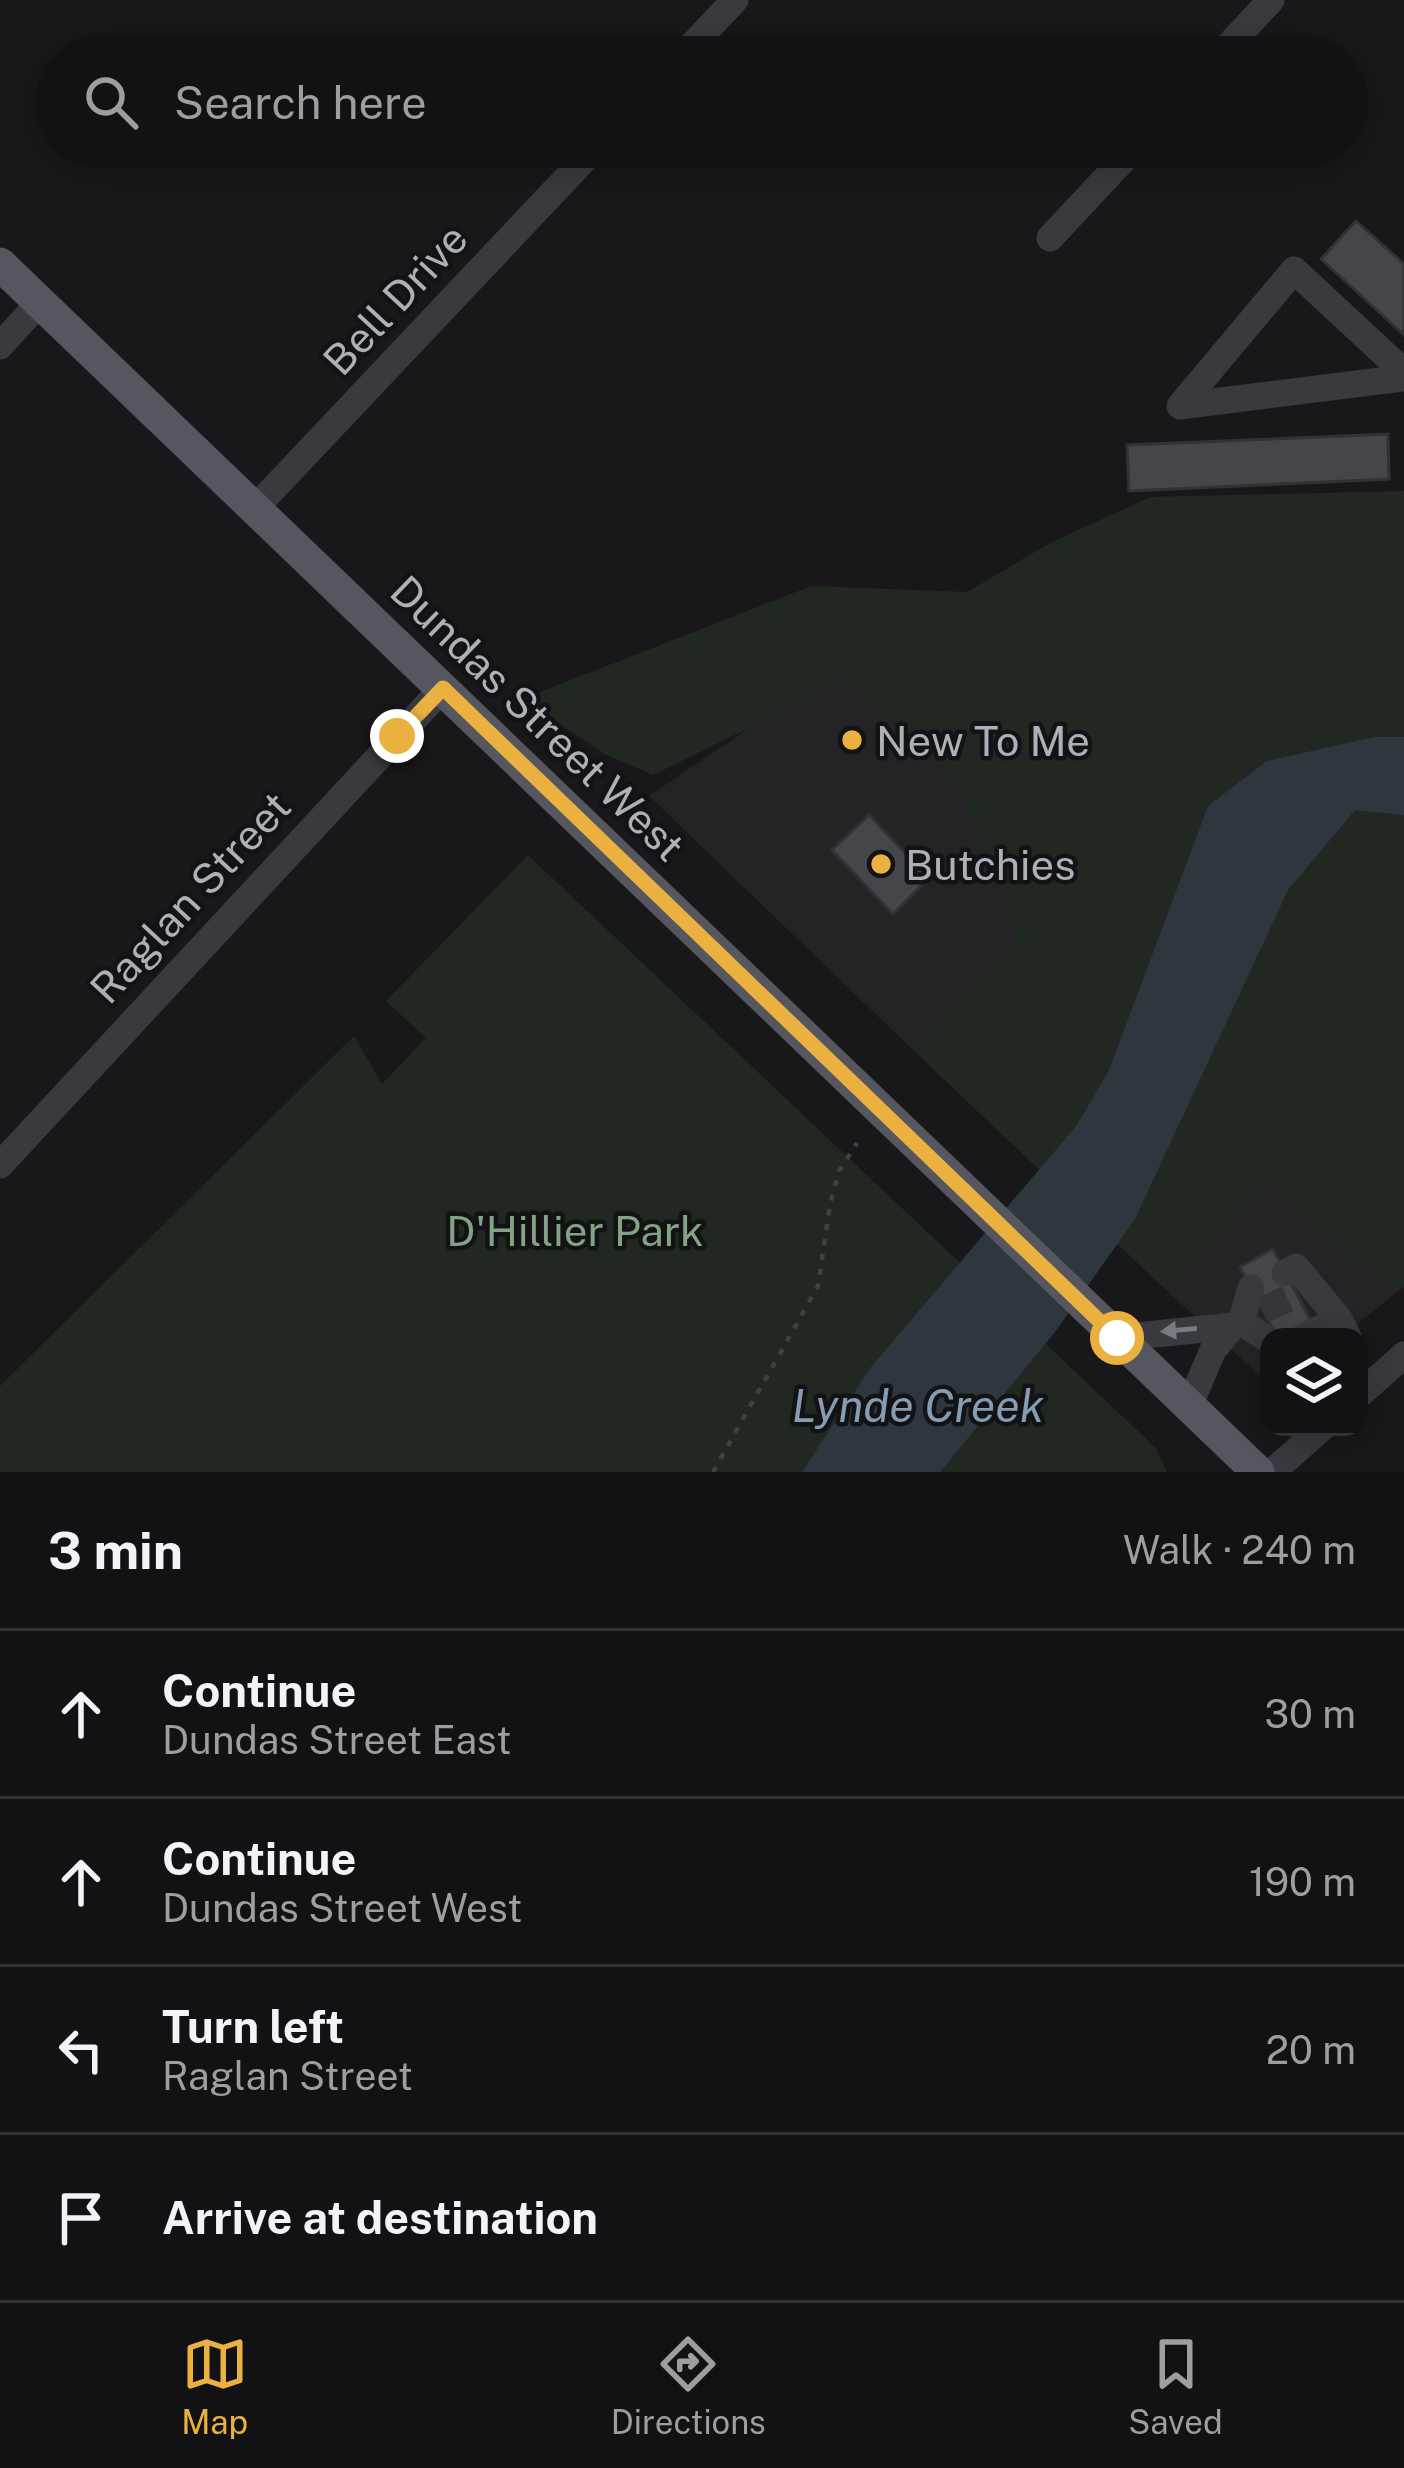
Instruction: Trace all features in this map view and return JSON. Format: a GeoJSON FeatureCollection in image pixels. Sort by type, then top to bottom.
{"type":"FeatureCollection","features":[{"type":"Feature","properties":{"kind":"main road","name":"Dundas Street West"},"geometry":{"type":"LineString","coordinates":[[0,264],[1117,1338]]}},
{"type":"Feature","properties":{"kind":"main road"},"geometry":{"type":"LineString","coordinates":[[1117,1338],[1258,1472]]}},
{"type":"Feature","properties":{"kind":"street"},"geometry":{"type":"LineString","coordinates":[[701,36],[735,0]]}},
{"type":"Feature","properties":{"kind":"street"},"geometry":{"type":"LineString","coordinates":[[1238,36],[1271,0]]}},
{"type":"Feature","properties":{"kind":"street","name":"Bell Drive"},"geometry":{"type":"LineString","coordinates":[[256,508],[576,168]]}},
{"type":"Feature","properties":{"kind":"street"},"geometry":{"type":"LineString","coordinates":[[1050,238],[1115,168]]}},
{"type":"Feature","properties":{"kind":"street"},"geometry":{"type":"LineString","coordinates":[[1294,270],[1404,375],[1180,406],[1294,270]]}},
{"type":"Feature","properties":{"kind":"street"},"geometry":{"type":"LineString","coordinates":[[0,346],[40,302]]}},
{"type":"Feature","properties":{"kind":"street","name":"Raglan Street"},"geometry":{"type":"LineString","coordinates":[[0,1165],[443,688]]}},
{"type":"Feature","properties":{"kind":"street"},"geometry":{"type":"LineString","coordinates":[[1298,1284],[1343,1328]]}},
{"type":"Feature","properties":{"kind":"street"},"geometry":{"type":"LineString","coordinates":[[1117,1338],[1247,1312]]}},
{"type":"Feature","properties":{"kind":"street"},"geometry":{"type":"LineString","coordinates":[[1247,1312],[1260,1329]]}},
{"type":"Feature","properties":{"kind":"street"},"geometry":{"type":"LineString","coordinates":[[1189,1406],[1213,1350],[1247,1312]]}},
{"type":"Feature","properties":{"kind":"street"},"geometry":{"type":"LineString","coordinates":[[1368,1387],[1394,1364]]}},
{"type":"Feature","properties":{"kind":"street"},"geometry":{"type":"LineString","coordinates":[[1272,1472],[1313,1436]]}},
{"type":"Feature","properties":{"kind":"path"},"geometry":{"type":"LineString","coordinates":[[713,1472],[818,1286],[830,1205],[839,1172],[857,1142]]}},
{"type":"Feature","properties":{"kind":"shaded area"},"geometry":{"type":"Polygon","coordinates":[[[838,668],[1066,886],[915,1052],[649,796],[838,668]]]}},
{"type":"Feature","properties":{"kind":"shaded area"},"geometry":{"type":"Polygon","coordinates":[[[1265,1181],[1396,1293],[1352,1328],[1260,1328],[1260,1376],[1168,1292],[1265,1181]]]}},
{"type":"Feature","properties":{"kind":"green space"},"geometry":{"type":"Polygon","coordinates":[[[1404,491],[1404,1287],[1396,1293],[1266,1182],[1168,1292],[915,1052],[1019,937],[959,784],[849,679],[653,775],[603,753],[522,699],[811,586],[967,592],[1050,543],[1150,497],[1404,491]]]}},
{"type":"Feature","properties":{"kind":"green space","name":"D'Hillier Park"},"geometry":{"type":"Polygon","coordinates":[[[528,855],[1156,1448],[1167,1472],[0,1472],[0,1386],[354,1036],[382,1084],[426,1038],[386,1001],[528,855]]]}},
{"type":"Feature","properties":{"kind":"water","name":"Lynde Creek"},"geometry":{"type":"Polygon","coordinates":[[[1374,737],[1404,737],[1404,815],[1355,810],[1288,890],[1135,1219],[1055,1332],[940,1472],[802,1472],[871,1367],[1077,1125],[1109,1070],[1208,806],[1267,761],[1374,737]]]}},
{"type":"Feature","properties":{"kind":"building"},"geometry":{"type":"Polygon","coordinates":[[[1356,221],[1404,264],[1404,335],[1321,259],[1356,221]]]}},
{"type":"Feature","properties":{"kind":"building"},"geometry":{"type":"Polygon","coordinates":[[[1388,434],[1389,479],[1129,491],[1127,445],[1388,434]]]}},
{"type":"Feature","properties":{"kind":"building","name":"Butchies"},"geometry":{"type":"Polygon","coordinates":[[[869,815],[929,878],[893,914],[832,850],[869,815]]]}},
{"type":"Feature","properties":{"kind":"building"},"geometry":{"type":"Polygon","coordinates":[[[1273,1249],[1312,1323],[1303,1328],[1272,1328],[1240,1267],[1273,1249]]]}},
{"type":"Feature","properties":{"kind":"tunnel"},"geometry":{"type":"LineString","coordinates":[[1263,1310],[1296,1295]]}},
{"type":"Feature","properties":{"kind":"place","name":"New To Me"},"geometry":{"type":"Point","coordinates":[852,740]}},
{"type":"Feature","properties":{"kind":"place","name":"Butchies"},"geometry":{"type":"Point","coordinates":[881,864]}},
{"type":"Feature","properties":{"kind":"route"},"geometry":{"type":"LineString","coordinates":[[397,736],[443,688],[1117,1338]]}}]}
